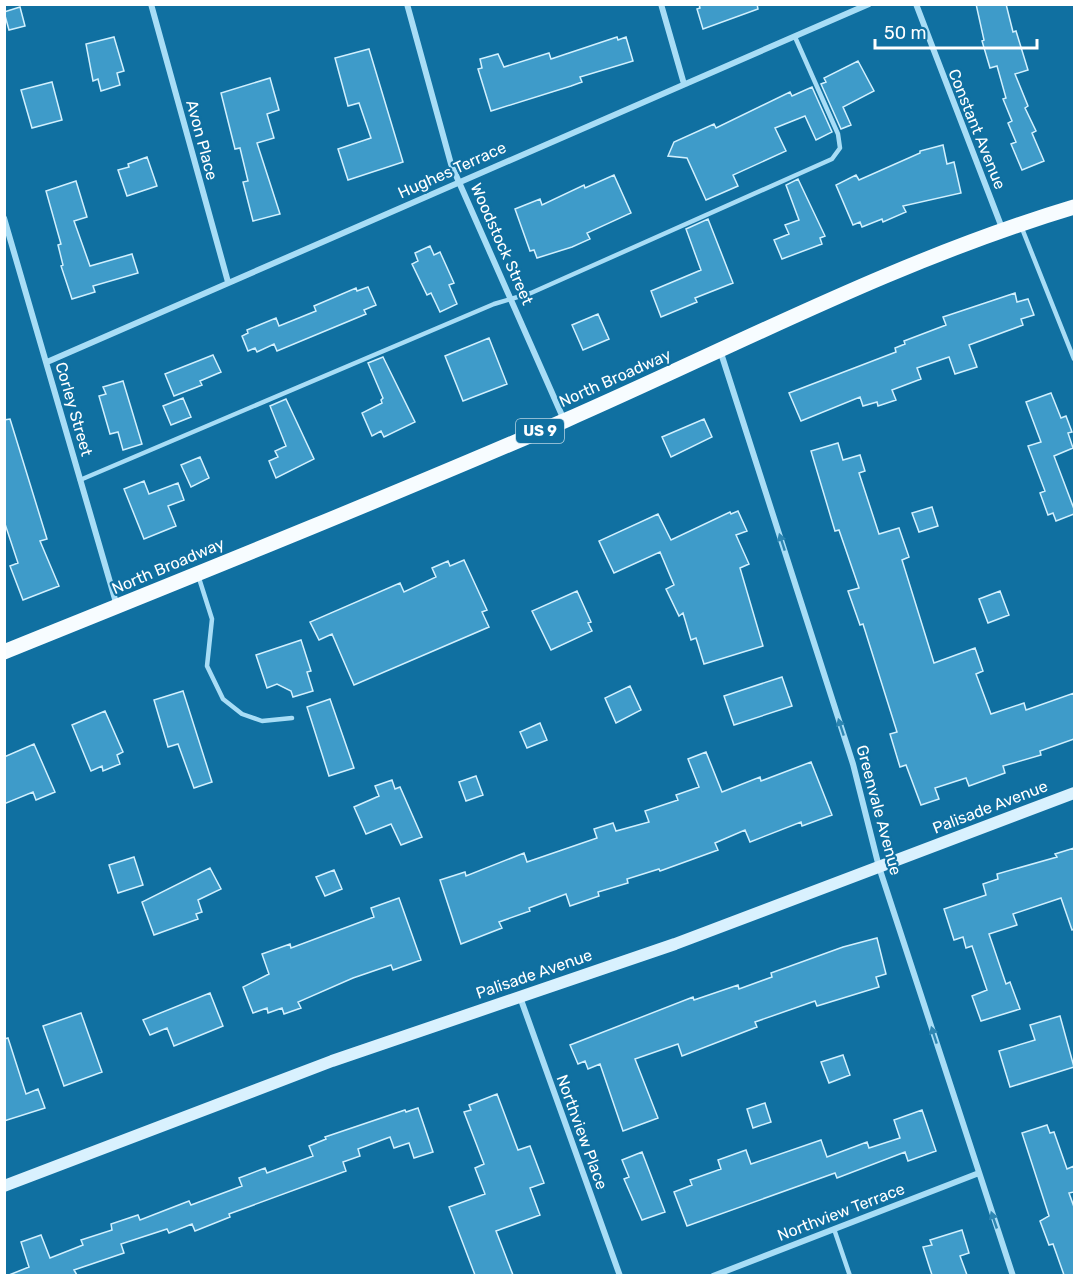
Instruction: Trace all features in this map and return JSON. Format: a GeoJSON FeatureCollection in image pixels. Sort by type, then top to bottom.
{"type":"FeatureCollection","features":[{"type":"Feature","properties":{"kind":"main road","name":"North Broadway"},"geometry":{"type":"LineString","coordinates":[[4,652],[564,421],[915,262],[1002,229],[1074,207]]}},
{"type":"Feature","properties":{"kind":"street","name":"Avon Place"},"geometry":{"type":"LineString","coordinates":[[151,4],[228,282]]}},
{"type":"Feature","properties":{"kind":"street","name":"Woodstock Street"},"geometry":{"type":"LineString","coordinates":[[407,4],[451,164],[564,421]]}},
{"type":"Feature","properties":{"kind":"street"},"geometry":{"type":"LineString","coordinates":[[662,4],[684,84]]}},
{"type":"Feature","properties":{"kind":"street","name":"Hughes Terrace"},"geometry":{"type":"LineString","coordinates":[[47,362],[869,4]]}},
{"type":"Feature","properties":{"kind":"street","name":"Constant Avenue"},"geometry":{"type":"LineString","coordinates":[[916,4],[1002,229]]}},
{"type":"Feature","properties":{"kind":"street","name":"Corley Street"},"geometry":{"type":"LineString","coordinates":[[4,218],[117,607]]}},
{"type":"Feature","properties":{"kind":"street","name":"Greenvale Avenue"},"geometry":{"type":"LineString","coordinates":[[720,350],[853,764],[879,867],[1013,1275]]}},
{"type":"Feature","properties":{"kind":"street","name":"Palisade Avenue"},"geometry":{"type":"LineString","coordinates":[[4,1186],[332,1061],[675,944],[1074,793]]}},
{"type":"Feature","properties":{"kind":"street","name":"Northview Place"},"geometry":{"type":"LineString","coordinates":[[519,997],[620,1275]]}},
{"type":"Feature","properties":{"kind":"street","name":"Northview Terrace"},"geometry":{"type":"LineString","coordinates":[[713,1275],[979,1173]]}},
{"type":"Feature","properties":{"kind":"lane"},"geometry":{"type":"LineString","coordinates":[[80,480],[327,373],[531,293],[832,159],[840,148],[838,134],[795,37]]}},
{"type":"Feature","properties":{"kind":"lane"},"geometry":{"type":"LineString","coordinates":[[1020,223],[1074,359]]}},
{"type":"Feature","properties":{"kind":"lane"},"geometry":{"type":"LineString","coordinates":[[198,572],[212,619],[207,666],[223,699],[242,714],[262,721],[292,718]]}},
{"type":"Feature","properties":{"kind":"lane"},"geometry":{"type":"LineString","coordinates":[[834,1229],[850,1275]]}},
{"type":"Feature","properties":{"kind":"building"},"geometry":{"type":"Polygon","coordinates":[[[699,4],[757,4],[758,9],[703,29],[697,9],[700,8],[699,4]]]}},
{"type":"Feature","properties":{"kind":"building"},"geometry":{"type":"Polygon","coordinates":[[[976,4],[1006,4],[1013,32],[1016,31],[1028,70],[1015,74],[1028,106],[1025,108],[1036,131],[1032,133],[1044,161],[1022,170],[1011,144],[1016,142],[1008,123],[1012,121],[1003,99],[1006,98],[997,66],[990,68],[982,41],[984,40],[976,4]]]}},
{"type":"Feature","properties":{"kind":"building"},"geometry":{"type":"Polygon","coordinates":[[[20,7],[25,26],[9,30],[4,12],[20,7]]]}},
{"type":"Feature","properties":{"kind":"building"},"geometry":{"type":"Polygon","coordinates":[[[114,37],[124,71],[117,73],[120,85],[101,91],[98,79],[93,81],[86,44],[114,37]]]}},
{"type":"Feature","properties":{"kind":"building"},"geometry":{"type":"Polygon","coordinates":[[[617,37],[618,40],[626,37],[633,61],[580,77],[582,82],[571,86],[491,111],[478,69],[482,68],[480,59],[498,54],[504,67],[549,53],[551,59],[617,37]]]}},
{"type":"Feature","properties":{"kind":"building"},"geometry":{"type":"Polygon","coordinates":[[[369,49],[403,162],[348,180],[338,149],[371,138],[359,103],[348,106],[335,58],[369,49]]]}},
{"type":"Feature","properties":{"kind":"building"},"geometry":{"type":"Polygon","coordinates":[[[858,61],[874,91],[843,107],[851,125],[841,129],[821,84],[826,82],[824,78],[858,61]]]}},
{"type":"Feature","properties":{"kind":"building"},"geometry":{"type":"Polygon","coordinates":[[[270,78],[279,110],[267,114],[274,138],[257,143],[280,214],[253,221],[243,182],[248,181],[240,148],[235,149],[221,93],[270,78]]]}},
{"type":"Feature","properties":{"kind":"building"},"geometry":{"type":"Polygon","coordinates":[[[52,82],[62,120],[32,128],[21,90],[52,82]]]}},
{"type":"Feature","properties":{"kind":"building"},"geometry":{"type":"Polygon","coordinates":[[[812,87],[832,132],[816,140],[805,116],[775,128],[786,151],[733,175],[738,186],[706,200],[687,158],[668,156],[674,142],[714,124],[716,128],[790,92],[792,96],[812,87]]]}},
{"type":"Feature","properties":{"kind":"building"},"geometry":{"type":"Polygon","coordinates":[[[943,145],[947,164],[954,162],[961,193],[903,206],[906,212],[883,222],[882,219],[862,227],[860,222],[853,225],[836,185],[856,175],[859,180],[920,153],[920,151],[943,145]]]}},
{"type":"Feature","properties":{"kind":"building"},"geometry":{"type":"Polygon","coordinates":[[[147,157],[157,186],[127,196],[118,170],[147,157]]]}},
{"type":"Feature","properties":{"kind":"building"},"geometry":{"type":"Polygon","coordinates":[[[614,175],[631,213],[587,233],[590,239],[572,247],[537,258],[534,250],[530,251],[515,209],[540,199],[542,205],[584,185],[585,188],[614,175]]]}},
{"type":"Feature","properties":{"kind":"building"},"geometry":{"type":"Polygon","coordinates":[[[798,179],[825,236],[820,238],[822,244],[782,259],[774,240],[789,234],[785,225],[799,220],[786,185],[798,179]]]}},
{"type":"Feature","properties":{"kind":"building"},"geometry":{"type":"Polygon","coordinates":[[[76,181],[87,217],[74,221],[90,266],[132,254],[138,273],[93,286],[95,292],[72,299],[61,266],[63,265],[58,245],[61,244],[46,191],[76,181]]]}},
{"type":"Feature","properties":{"kind":"building"},"geometry":{"type":"Polygon","coordinates":[[[708,219],[733,283],[695,298],[697,302],[661,317],[651,291],[701,270],[686,229],[708,219]]]}},
{"type":"Feature","properties":{"kind":"building"},"geometry":{"type":"Polygon","coordinates":[[[430,246],[434,255],[440,252],[454,283],[449,285],[457,304],[440,312],[431,293],[427,295],[412,264],[418,261],[415,253],[430,246]]]}},
{"type":"Feature","properties":{"kind":"building"},"geometry":{"type":"Polygon","coordinates":[[[368,287],[376,305],[364,310],[366,314],[277,351],[274,344],[257,352],[255,348],[248,351],[242,336],[248,333],[247,330],[276,318],[279,326],[316,311],[314,306],[356,288],[357,291],[368,287]]]}},
{"type":"Feature","properties":{"kind":"building"},"geometry":{"type":"Polygon","coordinates":[[[1015,293],[1017,302],[1028,299],[1034,315],[1021,319],[1023,325],[969,345],[977,367],[955,374],[949,357],[917,368],[921,379],[892,390],[896,400],[878,406],[877,402],[863,406],[860,397],[801,421],[789,393],[896,352],[895,348],[905,344],[904,341],[946,325],[943,317],[1015,293]]]}},
{"type":"Feature","properties":{"kind":"building"},"geometry":{"type":"Polygon","coordinates":[[[598,314],[609,339],[583,350],[572,325],[598,314]]]}},
{"type":"Feature","properties":{"kind":"building"},"geometry":{"type":"Polygon","coordinates":[[[489,338],[507,384],[463,401],[445,356],[489,338]]]}},
{"type":"Feature","properties":{"kind":"building"},"geometry":{"type":"Polygon","coordinates":[[[213,355],[221,372],[200,381],[202,385],[174,396],[165,374],[213,355]]]}},
{"type":"Feature","properties":{"kind":"building"},"geometry":{"type":"Polygon","coordinates":[[[383,357],[415,422],[384,437],[381,431],[372,436],[362,413],[382,403],[383,398],[368,363],[383,357]]]}},
{"type":"Feature","properties":{"kind":"building"},"geometry":{"type":"Polygon","coordinates":[[[123,381],[142,444],[123,450],[118,432],[110,434],[99,396],[106,394],[103,387],[123,381]]]}},
{"type":"Feature","properties":{"kind":"building"},"geometry":{"type":"Polygon","coordinates":[[[1051,393],[1061,418],[1066,416],[1072,432],[1068,433],[1073,448],[1054,456],[1074,509],[1074,514],[1056,521],[1053,513],[1048,515],[1040,493],[1045,491],[1028,446],[1041,442],[1026,402],[1051,393]]]}},
{"type":"Feature","properties":{"kind":"building"},"geometry":{"type":"Polygon","coordinates":[[[183,398],[191,417],[171,425],[163,406],[183,398]]]}},
{"type":"Feature","properties":{"kind":"building"},"geometry":{"type":"Polygon","coordinates":[[[286,399],[314,459],[276,478],[269,461],[278,457],[275,451],[286,446],[270,406],[286,399]]]}},
{"type":"Feature","properties":{"kind":"building"},"geometry":{"type":"Polygon","coordinates":[[[10,419],[47,539],[40,541],[59,586],[23,600],[10,566],[18,563],[4,521],[4,420],[10,419]]]}},
{"type":"Feature","properties":{"kind":"building"},"geometry":{"type":"Polygon","coordinates":[[[704,419],[712,437],[671,457],[662,437],[704,419]]]}},
{"type":"Feature","properties":{"kind":"building"},"geometry":{"type":"Polygon","coordinates":[[[838,443],[843,460],[860,455],[865,471],[859,473],[879,534],[899,528],[909,557],[902,560],[934,663],[975,648],[983,671],[976,674],[991,714],[1024,703],[1026,710],[1074,693],[1074,739],[1040,751],[1041,755],[1003,766],[1005,773],[969,786],[966,778],[935,788],[939,799],[921,805],[906,765],[900,767],[890,734],[897,732],[863,624],[860,625],[848,591],[859,588],[839,530],[835,531],[811,451],[838,443]]]}},
{"type":"Feature","properties":{"kind":"building"},"geometry":{"type":"Polygon","coordinates":[[[200,457],[209,478],[191,487],[181,465],[200,457]]]}},
{"type":"Feature","properties":{"kind":"building"},"geometry":{"type":"Polygon","coordinates":[[[144,481],[149,494],[178,483],[184,500],[168,506],[176,526],[144,539],[124,489],[144,481]]]}},
{"type":"Feature","properties":{"kind":"building"},"geometry":{"type":"Polygon","coordinates":[[[932,507],[938,526],[919,532],[912,513],[932,507]]]}},
{"type":"Feature","properties":{"kind":"building"},"geometry":{"type":"Polygon","coordinates":[[[738,511],[747,531],[736,535],[749,564],[740,568],[763,646],[704,664],[696,638],[691,640],[683,613],[679,616],[666,589],[674,585],[660,552],[614,573],[599,541],[658,514],[671,540],[730,512],[731,514],[738,511]]]}},
{"type":"Feature","properties":{"kind":"building"},"geometry":{"type":"Polygon","coordinates":[[[464,560],[487,610],[482,612],[489,627],[354,685],[332,634],[319,640],[310,622],[400,583],[404,592],[436,577],[432,568],[448,561],[450,566],[464,560]]]}},
{"type":"Feature","properties":{"kind":"building"},"geometry":{"type":"Polygon","coordinates":[[[577,591],[591,622],[588,623],[592,631],[551,650],[532,611],[577,591]]]}},
{"type":"Feature","properties":{"kind":"building"},"geometry":{"type":"Polygon","coordinates":[[[1000,591],[1009,615],[988,623],[979,599],[1000,591]]]}},
{"type":"Feature","properties":{"kind":"building"},"geometry":{"type":"Polygon","coordinates":[[[301,640],[311,671],[307,672],[313,691],[293,697],[291,691],[277,684],[267,688],[256,655],[301,640]]]}},
{"type":"Feature","properties":{"kind":"building"},"geometry":{"type":"Polygon","coordinates":[[[782,677],[792,706],[734,725],[724,696],[782,677]]]}},
{"type":"Feature","properties":{"kind":"building"},"geometry":{"type":"Polygon","coordinates":[[[630,686],[641,710],[616,723],[605,698],[630,686]]]}},
{"type":"Feature","properties":{"kind":"building"},"geometry":{"type":"Polygon","coordinates":[[[183,691],[212,782],[194,788],[178,744],[168,747],[154,700],[183,691]]]}},
{"type":"Feature","properties":{"kind":"building"},"geometry":{"type":"Polygon","coordinates":[[[330,699],[354,768],[329,776],[307,707],[330,699]]]}},
{"type":"Feature","properties":{"kind":"building"},"geometry":{"type":"Polygon","coordinates":[[[105,711],[123,752],[117,755],[120,764],[103,771],[102,766],[91,771],[72,725],[105,711]]]}},
{"type":"Feature","properties":{"kind":"building"},"geometry":{"type":"Polygon","coordinates":[[[540,723],[547,740],[527,748],[520,732],[540,723]]]}},
{"type":"Feature","properties":{"kind":"building"},"geometry":{"type":"Polygon","coordinates":[[[34,744],[55,792],[36,800],[33,792],[4,804],[4,757],[34,744]]]}},
{"type":"Feature","properties":{"kind":"building"},"geometry":{"type":"Polygon","coordinates":[[[706,752],[722,792],[760,777],[761,781],[811,762],[832,815],[802,826],[801,822],[750,842],[745,830],[715,843],[718,850],[660,871],[659,869],[627,879],[628,883],[598,892],[599,896],[570,906],[566,894],[529,908],[530,911],[499,922],[502,928],[461,944],[440,880],[465,872],[466,876],[524,853],[527,862],[597,838],[594,829],[613,823],[616,831],[649,822],[645,811],[678,800],[676,795],[699,787],[688,759],[706,752]]]}},
{"type":"Feature","properties":{"kind":"building"},"geometry":{"type":"Polygon","coordinates":[[[476,776],[483,795],[466,801],[459,782],[476,776]]]}},
{"type":"Feature","properties":{"kind":"building"},"geometry":{"type":"Polygon","coordinates":[[[392,780],[395,789],[400,787],[422,837],[401,845],[391,824],[366,834],[354,807],[379,796],[375,786],[392,780]]]}},
{"type":"Feature","properties":{"kind":"building"},"geometry":{"type":"Polygon","coordinates":[[[1074,848],[1074,929],[1072,930],[1061,898],[1013,914],[1017,925],[989,934],[1006,984],[1010,982],[1020,1009],[981,1021],[972,996],[987,990],[972,946],[966,948],[963,937],[954,940],[944,909],[986,895],[983,884],[998,879],[997,874],[1057,857],[1055,854],[1074,848]]]}},
{"type":"Feature","properties":{"kind":"building"},"geometry":{"type":"Polygon","coordinates":[[[134,857],[143,885],[118,893],[109,865],[134,857]]]}},
{"type":"Feature","properties":{"kind":"building"},"geometry":{"type":"Polygon","coordinates":[[[210,868],[221,889],[198,900],[202,912],[196,914],[198,919],[154,935],[142,902],[210,868]]]}},
{"type":"Feature","properties":{"kind":"building"},"geometry":{"type":"Polygon","coordinates":[[[334,870],[342,889],[325,896],[316,877],[334,870]]]}},
{"type":"Feature","properties":{"kind":"building"},"geometry":{"type":"Polygon","coordinates":[[[399,898],[421,960],[393,970],[391,965],[353,978],[298,1002],[301,1008],[284,1014],[282,1008],[268,1013],[267,1008],[253,1013],[243,987],[269,974],[262,954],[290,944],[291,948],[374,917],[371,908],[399,898]]]}},
{"type":"Feature","properties":{"kind":"building"},"geometry":{"type":"Polygon","coordinates":[[[877,938],[886,974],[876,977],[879,987],[817,1006],[815,1001],[755,1022],[757,1027],[682,1056],[678,1044],[635,1059],[658,1118],[623,1131],[600,1064],[588,1069],[585,1061],[578,1064],[570,1045],[693,997],[694,1000],[738,985],[739,989],[772,977],[771,973],[843,947],[877,938]]]}},
{"type":"Feature","properties":{"kind":"building"},"geometry":{"type":"Polygon","coordinates":[[[210,993],[223,1026],[174,1046],[167,1028],[150,1035],[143,1020],[210,993]]]}},
{"type":"Feature","properties":{"kind":"building"},"geometry":{"type":"Polygon","coordinates":[[[81,1013],[102,1072],[64,1086],[43,1026],[81,1013]]]}},
{"type":"Feature","properties":{"kind":"building"},"geometry":{"type":"Polygon","coordinates":[[[1060,1016],[1074,1067],[1010,1087],[999,1051],[1035,1040],[1030,1025],[1060,1016]]]}},
{"type":"Feature","properties":{"kind":"building"},"geometry":{"type":"Polygon","coordinates":[[[8,1038],[26,1094],[38,1089],[45,1108],[4,1121],[4,1039],[8,1038]]]}},
{"type":"Feature","properties":{"kind":"building"},"geometry":{"type":"Polygon","coordinates":[[[843,1055],[850,1075],[829,1083],[821,1062],[843,1055]]]}},
{"type":"Feature","properties":{"kind":"building"},"geometry":{"type":"Polygon","coordinates":[[[497,1094],[518,1150],[530,1146],[544,1183],[530,1188],[540,1215],[496,1231],[513,1275],[475,1275],[449,1207],[485,1194],[475,1168],[484,1164],[464,1112],[471,1110],[469,1105],[497,1094]]]}},
{"type":"Feature","properties":{"kind":"building"},"geometry":{"type":"Polygon","coordinates":[[[765,1103],[771,1122],[753,1128],[747,1109],[765,1103]]]}},
{"type":"Feature","properties":{"kind":"building"},"geometry":{"type":"Polygon","coordinates":[[[418,1108],[433,1152],[414,1158],[409,1143],[394,1148],[390,1137],[358,1149],[360,1156],[343,1162],[346,1171],[229,1214],[230,1217],[195,1231],[192,1224],[169,1233],[167,1229],[121,1244],[124,1253],[74,1270],[77,1275],[9,1275],[29,1267],[21,1242],[41,1235],[50,1258],[83,1245],[81,1240],[112,1230],[111,1224],[138,1215],[140,1220],[189,1201],[191,1205],[242,1186],[239,1178],[265,1168],[267,1173],[313,1156],[309,1146],[326,1139],[325,1137],[405,1110],[406,1112],[418,1108]]]}},
{"type":"Feature","properties":{"kind":"building"},"geometry":{"type":"Polygon","coordinates":[[[922,1110],[936,1151],[908,1161],[905,1152],[837,1178],[835,1173],[687,1226],[674,1192],[692,1185],[690,1180],[721,1169],[718,1160],[746,1150],[751,1164],[821,1140],[827,1157],[867,1142],[869,1148],[900,1138],[894,1120],[922,1110]]]}},
{"type":"Feature","properties":{"kind":"building"},"geometry":{"type":"Polygon","coordinates":[[[1047,1125],[1050,1133],[1054,1132],[1067,1169],[1074,1166],[1074,1192],[1069,1193],[1074,1207],[1074,1275],[1064,1275],[1053,1244],[1049,1245],[1040,1221],[1049,1216],[1022,1133],[1047,1125]]]}},
{"type":"Feature","properties":{"kind":"building"},"geometry":{"type":"Polygon","coordinates":[[[642,1152],[665,1212],[642,1220],[624,1179],[629,1177],[622,1160],[642,1152]]]}},
{"type":"Feature","properties":{"kind":"building"},"geometry":{"type":"Polygon","coordinates":[[[962,1230],[969,1253],[960,1256],[967,1275],[932,1275],[923,1247],[932,1245],[930,1240],[962,1230]]]}}]}
